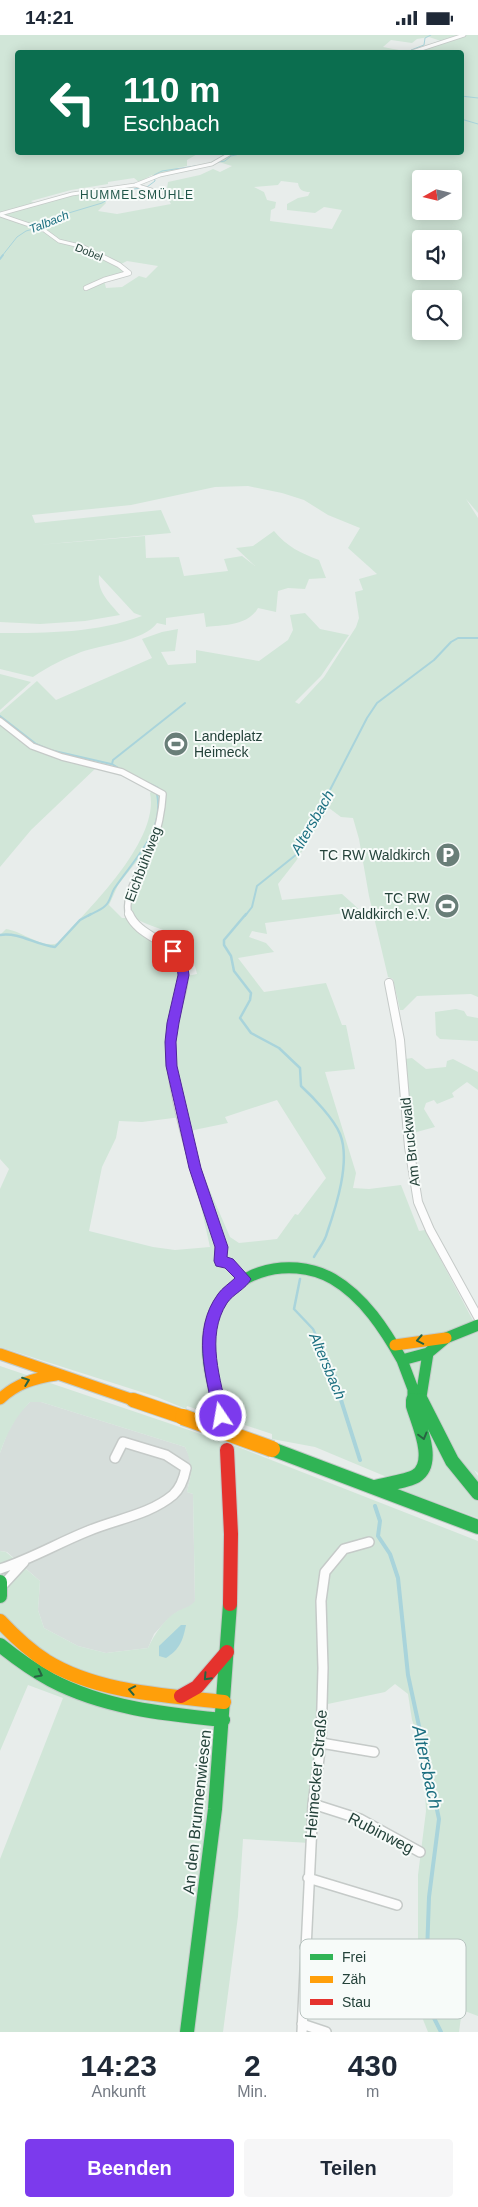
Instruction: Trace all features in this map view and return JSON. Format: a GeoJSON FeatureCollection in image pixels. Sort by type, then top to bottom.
{"type":"FeatureCollection","features":[{"type":"Feature","properties":{"kind":"main road"},"geometry":{"type":"LineString","coordinates":[[221,1416],[209,1351],[210,1325],[223,1298],[244,1279],[273,1268],[292,1266],[322,1274],[346,1288],[359,1299],[384,1327],[395,1345],[440,1441],[454,1463],[478,1493]]}},
{"type":"Feature","properties":{"kind":"main road"},"geometry":{"type":"LineString","coordinates":[[402,1360],[428,1353],[446,1338],[478,1325]]}},
{"type":"Feature","properties":{"kind":"main road"},"geometry":{"type":"LineString","coordinates":[[395,1345],[446,1338]]}},
{"type":"Feature","properties":{"kind":"main road"},"geometry":{"type":"LineString","coordinates":[[375,1487],[416,1476],[422,1470],[426,1460],[426,1449],[413,1406],[428,1353]]}},
{"type":"Feature","properties":{"kind":"main road"},"geometry":{"type":"LineString","coordinates":[[0,1354],[272,1449],[478,1527]]}},
{"type":"Feature","properties":{"kind":"main road"},"geometry":{"type":"LineString","coordinates":[[0,1399],[11,1388],[29,1379],[57,1375]]}},
{"type":"Feature","properties":{"kind":"main road","name":"An den Brunnenwiesen"},"geometry":{"type":"LineString","coordinates":[[186,2032],[208,1878],[228,1651],[231,1492],[227,1451]]}},
{"type":"Feature","properties":{"kind":"main road"},"geometry":{"type":"LineString","coordinates":[[0,1621],[18,1641],[39,1658],[66,1671],[125,1689],[224,1702]]}},
{"type":"Feature","properties":{"kind":"main road"},"geometry":{"type":"LineString","coordinates":[[0,1645],[34,1673],[85,1694],[140,1709],[222,1720]]}},
{"type":"Feature","properties":{"kind":"main road"},"geometry":{"type":"LineString","coordinates":[[181,1696],[196,1687],[228,1651]]}},
{"type":"Feature","properties":{"kind":"street"},"geometry":{"type":"LineString","coordinates":[[416,50],[464,35]]}},
{"type":"Feature","properties":{"kind":"street","name":"Dobel"},"geometry":{"type":"LineString","coordinates":[[0,215],[72,194],[135,185],[154,177],[219,161],[228,155]]}},
{"type":"Feature","properties":{"kind":"street","name":"Dobel"},"geometry":{"type":"LineString","coordinates":[[135,185],[161,193]]}},
{"type":"Feature","properties":{"kind":"street"},"geometry":{"type":"LineString","coordinates":[[6,217],[8,212]]}},
{"type":"Feature","properties":{"kind":"street","name":"Dobel"},"geometry":{"type":"LineString","coordinates":[[0,215],[20,224],[37,228],[59,241],[94,251],[129,273],[104,280],[86,288]]}},
{"type":"Feature","properties":{"kind":"street","name":"Eichbühlweg"},"geometry":{"type":"LineString","coordinates":[[0,721],[32,746],[62,757],[122,772],[163,793],[158,828],[148,856],[130,895],[127,911],[143,931],[161,941],[173,951],[182,965],[184,975],[172,1032],[172,1066],[195,1168],[221,1247],[220,1261],[228,1263],[244,1279]]}},
{"type":"Feature","properties":{"kind":"street","name":"Am Bruckwald"},"geometry":{"type":"LineString","coordinates":[[389,983],[400,1040],[409,1147],[418,1202],[430,1230],[478,1317]]}},
{"type":"Feature","properties":{"kind":"street"},"geometry":{"type":"LineString","coordinates":[[0,1569],[24,1562],[89,1531],[161,1503],[174,1495],[184,1478],[186,1468],[180,1461],[141,1446],[124,1442],[115,1458]]}},
{"type":"Feature","properties":{"kind":"street","name":"Heimecker Straße"},"geometry":{"type":"LineString","coordinates":[[306,1939],[313,1804],[321,1743],[323,1668],[321,1601],[325,1572],[344,1549],[369,1542]]}},
{"type":"Feature","properties":{"kind":"street"},"geometry":{"type":"LineString","coordinates":[[0,1588],[24,1562]]}},
{"type":"Feature","properties":{"kind":"street"},"geometry":{"type":"LineString","coordinates":[[321,1743],[374,1752]]}},
{"type":"Feature","properties":{"kind":"street","name":"Rubinweg"},"geometry":{"type":"LineString","coordinates":[[313,1804],[360,1819],[420,1852]]}},
{"type":"Feature","properties":{"kind":"street"},"geometry":{"type":"LineString","coordinates":[[308,1878],[397,1905]]}},
{"type":"Feature","properties":{"kind":"street"},"geometry":{"type":"LineString","coordinates":[[302,2028],[326,2032]]}},
{"type":"Feature","properties":{"kind":"shaded area"},"geometry":{"type":"Polygon","coordinates":[[[30,1402],[41,1402],[185,1447],[191,1460],[192,1470],[187,1492],[193,1494],[195,1602],[167,1620],[154,1634],[148,1648],[106,1653],[78,1646],[44,1628],[38,1610],[40,1581],[7,1552],[0,1551],[0,1453],[7,1434],[18,1414],[30,1402]]]}},
{"type":"Feature","properties":{"kind":"green space"},"geometry":{"type":"Polygon","coordinates":[[[0,35],[478,35],[478,513],[466,499],[478,518],[478,997],[471,994],[417,996],[403,1010],[400,1010],[393,979],[388,977],[353,818],[341,817],[329,808],[296,861],[278,884],[282,900],[342,894],[361,911],[265,923],[267,934],[252,931],[249,937],[266,943],[274,952],[238,958],[264,992],[326,983],[342,1025],[346,1025],[355,1069],[325,1072],[356,1173],[353,1188],[369,1189],[401,1185],[419,1231],[425,1230],[478,1330],[478,1473],[474,1470],[478,1476],[478,1518],[401,1490],[406,1485],[315,1447],[272,1439],[272,1434],[187,1406],[186,1409],[157,1397],[0,1347],[0,1189],[9,1169],[0,1159],[0,935],[6,929],[45,944],[58,943],[103,893],[133,853],[144,832],[150,812],[150,793],[153,790],[122,772],[98,766],[31,830],[0,867],[0,713],[37,681],[56,700],[152,658],[142,639],[162,632],[178,629],[175,651],[161,652],[168,665],[196,663],[196,650],[259,661],[288,640],[293,630],[290,615],[305,613],[320,629],[349,635],[321,676],[295,702],[299,704],[324,677],[356,627],[359,618],[355,592],[363,590],[359,579],[377,574],[348,548],[360,528],[328,515],[304,500],[248,486],[215,487],[131,505],[32,515],[35,523],[161,510],[171,533],[38,545],[145,536],[146,558],[179,557],[184,576],[228,571],[224,559],[242,556],[255,566],[236,548],[253,546],[274,531],[295,549],[319,560],[326,578],[309,579],[305,589],[288,588],[278,591],[276,612],[258,608],[254,614],[242,621],[228,625],[206,627],[204,613],[166,618],[166,625],[157,623],[151,629],[133,638],[81,652],[45,669],[33,677],[0,669],[0,633],[90,629],[125,622],[142,616],[134,613],[99,575],[102,592],[120,615],[85,621],[40,624],[0,622],[0,35]],[[281,181],[278,185],[254,187],[264,192],[267,200],[276,202],[275,208],[271,210],[270,221],[332,229],[342,210],[324,207],[315,213],[287,210],[287,204],[298,198],[308,196],[310,192],[302,190],[298,183],[281,181]],[[127,261],[119,265],[126,274],[104,280],[106,288],[122,287],[139,276],[146,278],[158,266],[127,261]],[[137,861],[118,885],[109,905],[122,918],[127,918],[125,905],[143,862],[137,861]],[[135,918],[142,926],[174,948],[185,964],[187,976],[197,974],[191,956],[179,939],[169,932],[135,918]],[[277,1100],[225,1117],[228,1123],[189,1131],[204,1177],[230,1237],[239,1243],[277,1239],[295,1214],[298,1215],[326,1178],[277,1100]],[[181,1117],[142,1122],[119,1121],[116,1138],[102,1167],[89,1231],[153,1247],[175,1250],[210,1247],[181,1117]]]}},
{"type":"Feature","properties":{"kind":"green space"},"geometry":{"type":"Polygon","coordinates":[[[0,674],[31,682],[0,710],[0,674]]]}},
{"type":"Feature","properties":{"kind":"green space"},"geometry":{"type":"Polygon","coordinates":[[[456,1009],[464,1011],[467,1016],[478,1018],[478,1041],[440,1039],[436,1035],[435,1012],[456,1009]]]}},
{"type":"Feature","properties":{"kind":"green space"},"geometry":{"type":"Polygon","coordinates":[[[412,1058],[426,1069],[446,1067],[447,1061],[453,1059],[478,1072],[478,1090],[467,1082],[452,1093],[454,1097],[437,1104],[434,1100],[426,1103],[424,1109],[435,1127],[413,1133],[405,1059],[412,1058]]]}},
{"type":"Feature","properties":{"kind":"green space"},"geometry":{"type":"Polygon","coordinates":[[[0,1366],[233,1445],[478,1541],[478,2016],[466,2012],[466,1939],[418,1939],[418,1875],[426,1811],[424,1769],[422,1747],[412,1720],[408,1694],[395,1684],[385,1692],[323,1705],[310,1843],[243,1839],[238,1916],[223,2032],[0,2032],[0,1859],[63,1698],[28,1685],[0,1751],[0,1551],[6,1552],[40,1581],[38,1610],[44,1628],[78,1646],[106,1653],[148,1648],[156,1633],[168,1618],[195,1601],[193,1494],[187,1492],[191,1469],[185,1447],[41,1402],[30,1402],[12,1426],[0,1453],[0,1366]]]}},
{"type":"Feature","properties":{"kind":"green space"},"geometry":{"type":"Polygon","coordinates":[[[423,2019],[461,2019],[459,2032],[428,2032],[423,2019]]]}},
{"type":"Feature","properties":{"kind":"water"},"geometry":{"type":"Polygon","coordinates":[[[181,1625],[186,1625],[178,1648],[166,1658],[159,1656],[159,1646],[181,1625]]]}},
{"type":"Feature","properties":{"kind":"waterway","name":"Talbach"},"geometry":{"type":"LineString","coordinates":[[411,50],[424,45],[425,38],[431,35]]}},
{"type":"Feature","properties":{"kind":"waterway"},"geometry":{"type":"LineString","coordinates":[[464,96],[478,98]]}},
{"type":"Feature","properties":{"kind":"waterway"},"geometry":{"type":"LineString","coordinates":[[464,120],[478,124]]}},
{"type":"Feature","properties":{"kind":"waterway","name":"Talbach"},"geometry":{"type":"LineString","coordinates":[[206,164],[225,161],[235,155]]}},
{"type":"Feature","properties":{"kind":"waterway","name":"Talbach"},"geometry":{"type":"LineString","coordinates":[[2,256],[17,237],[26,231],[40,227],[52,218],[102,203],[122,191],[147,187],[155,181],[154,175],[162,171],[195,166]]}},
{"type":"Feature","properties":{"kind":"waterway","name":"Talbach"},"geometry":{"type":"LineString","coordinates":[[0,259],[3,255]]}},
{"type":"Feature","properties":{"kind":"waterway","name":"Altersbach"},"geometry":{"type":"LineString","coordinates":[[245,916],[252,907],[257,886],[297,854],[367,718],[377,703],[434,660],[451,642],[458,638],[478,638]]}},
{"type":"Feature","properties":{"kind":"waterway"},"geometry":{"type":"LineString","coordinates":[[120,769],[112,764],[113,760],[185,703]]}},
{"type":"Feature","properties":{"kind":"waterway"},"geometry":{"type":"LineString","coordinates":[[0,716],[36,744],[50,750],[111,764]]}},
{"type":"Feature","properties":{"kind":"waterway"},"geometry":{"type":"LineString","coordinates":[[150,784],[158,788]]}},
{"type":"Feature","properties":{"kind":"waterway"},"geometry":{"type":"LineString","coordinates":[[88,916],[107,904],[114,889],[146,845],[156,821],[158,808],[157,794]]}},
{"type":"Feature","properties":{"kind":"waterway"},"geometry":{"type":"LineString","coordinates":[[0,935],[14,935],[55,947],[80,920],[91,914]]}},
{"type":"Feature","properties":{"kind":"waterway","name":"Altersbach"},"geometry":{"type":"LineString","coordinates":[[246,914],[224,940],[224,945],[231,956],[234,971],[251,993],[250,1000],[240,1018],[251,1033],[279,1048],[300,1068],[301,1086],[333,1122],[340,1134],[343,1145],[343,1170],[338,1197],[326,1236],[314,1257]]}},
{"type":"Feature","properties":{"kind":"waterway","name":"Altersbach"},"geometry":{"type":"LineString","coordinates":[[300,1279],[294,1309],[313,1329],[337,1379],[342,1401]]}},
{"type":"Feature","properties":{"kind":"waterway","name":"Altersbach"},"geometry":{"type":"LineString","coordinates":[[341,1400],[360,1460]]}},
{"type":"Feature","properties":{"kind":"waterway","name":"Altersbach"},"geometry":{"type":"LineString","coordinates":[[375,1506],[380,1521],[378,1536],[390,1554],[398,1578],[408,1675],[439,1819],[429,1897],[428,1939]]}},
{"type":"Feature","properties":{"kind":"waterway","name":"Altersbach"},"geometry":{"type":"LineString","coordinates":[[434,2019],[441,2032]]}},
{"type":"Feature","properties":{"kind":"traffic: fast"},"geometry":{"type":"LineString","coordinates":[[221,1416],[209,1360],[208,1337],[212,1318],[220,1302],[231,1289],[245,1279],[266,1270],[296,1267],[316,1271],[334,1280],[366,1308],[380,1325],[402,1360],[428,1353],[446,1338],[478,1325]]}},
{"type":"Feature","properties":{"kind":"traffic: fast"},"geometry":{"type":"LineString","coordinates":[[421,1397],[428,1353]]}},
{"type":"Feature","properties":{"kind":"traffic: fast"},"geometry":{"type":"LineString","coordinates":[[375,1487],[416,1476],[422,1470],[426,1460],[426,1449],[413,1406],[413,1389],[402,1360]]}},
{"type":"Feature","properties":{"kind":"traffic: fast"},"geometry":{"type":"LineString","coordinates":[[413,1389],[425,1406],[452,1461],[478,1493]]}},
{"type":"Feature","properties":{"kind":"traffic: fast"},"geometry":{"type":"LineString","coordinates":[[272,1449],[478,1527]]}},
{"type":"Feature","properties":{"kind":"traffic: fast"},"geometry":{"type":"LineString","coordinates":[[0,1582],[0,1596]]}},
{"type":"Feature","properties":{"kind":"traffic: fast"},"geometry":{"type":"LineString","coordinates":[[187,2032],[215,1809],[230,1604]]}},
{"type":"Feature","properties":{"kind":"traffic: fast"},"geometry":{"type":"LineString","coordinates":[[0,1645],[26,1665],[51,1680],[78,1692],[133,1708],[223,1720]]}},
{"type":"Feature","properties":{"kind":"traffic: slow"},"geometry":{"type":"LineString","coordinates":[[395,1345],[446,1338]]}},
{"type":"Feature","properties":{"kind":"traffic: slow"},"geometry":{"type":"LineString","coordinates":[[0,1354],[183,1417]]}},
{"type":"Feature","properties":{"kind":"traffic: slow"},"geometry":{"type":"LineString","coordinates":[[0,1399],[19,1385],[56,1375]]}},
{"type":"Feature","properties":{"kind":"traffic: slow"},"geometry":{"type":"LineString","coordinates":[[183,1417],[272,1449]]}},
{"type":"Feature","properties":{"kind":"traffic: slow"},"geometry":{"type":"LineString","coordinates":[[0,1621],[22,1644],[47,1661],[74,1674],[102,1684],[132,1690],[224,1702]]}},
{"type":"Feature","properties":{"kind":"traffic: jam"},"geometry":{"type":"LineString","coordinates":[[227,1450],[231,1534],[230,1604]]}},
{"type":"Feature","properties":{"kind":"traffic: jam"},"geometry":{"type":"LineString","coordinates":[[181,1696],[197,1687],[227,1652]]}},
{"type":"Feature","properties":{"kind":"place","name":"Landeplatz Heimeck"},"geometry":{"type":"Point","coordinates":[176,744]}},
{"type":"Feature","properties":{"kind":"place","name":"TC RW Waldkirch"},"geometry":{"type":"Point","coordinates":[448,855]}},
{"type":"Feature","properties":{"kind":"place","name":"TC RW Waldkirch e.V."},"geometry":{"type":"Point","coordinates":[447,906]}},
{"type":"Feature","properties":{"kind":"district","name":"HUMMELSMÜHLE"},"geometry":{"type":"Point","coordinates":[137,195]}},
{"type":"Feature","properties":{"kind":"route"},"geometry":{"type":"LineString","coordinates":[[173,951],[182,965],[184,975],[173,1023],[171,1042],[172,1066],[183,1117],[195,1168],[221,1247],[220,1261],[228,1263],[244,1279],[223,1298],[210,1325],[208,1337],[211,1369],[221,1416]]}}]}
